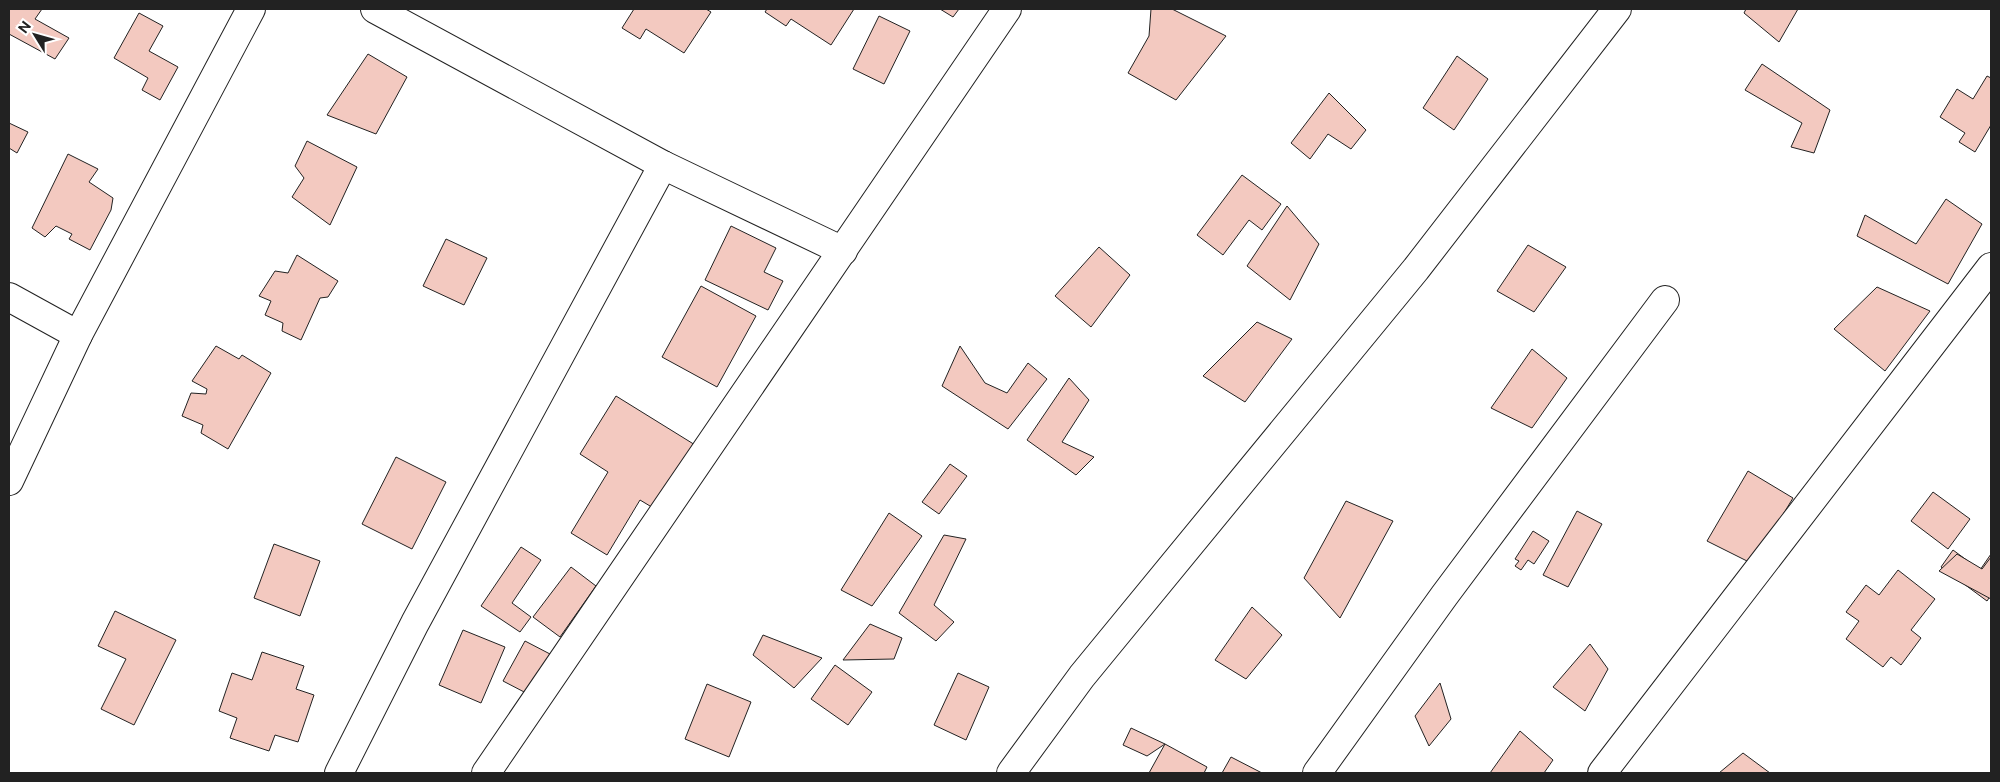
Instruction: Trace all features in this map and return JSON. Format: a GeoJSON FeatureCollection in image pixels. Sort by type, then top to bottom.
{"type":"FeatureCollection","features":[{"type":"Feature","properties":{"kind":"street"},"geometry":{"type":"LineString","coordinates":[[9,481],[78,334],[251,9]]}},
{"type":"Feature","properties":{"kind":"street"},"geometry":{"type":"LineString","coordinates":[[375,9],[663,165],[843,251]]}},
{"type":"Feature","properties":{"kind":"street"},"geometry":{"type":"LineString","coordinates":[[486,773],[1007,9]]}},
{"type":"Feature","properties":{"kind":"street"},"geometry":{"type":"LineString","coordinates":[[1011,773],[1082,676],[1416,270],[1617,9]]}},
{"type":"Feature","properties":{"kind":"street"},"geometry":{"type":"LineString","coordinates":[[339,773],[415,623],[663,165]]}},
{"type":"Feature","properties":{"kind":"street"},"geometry":{"type":"LineString","coordinates":[[1602,773],[1991,266]]}},
{"type":"Feature","properties":{"kind":"street"},"geometry":{"type":"LineString","coordinates":[[9,297],[78,334]]}},
{"type":"Feature","properties":{"kind":"street"},"geometry":{"type":"LineString","coordinates":[[1317,773],[1341,737],[1450,588],[1665,300]]}},
{"type":"Feature","properties":{"kind":"building"},"geometry":{"type":"Polygon","coordinates":[[[9,9],[42,9],[35,19],[69,38],[55,59],[9,34],[9,9]]]}},
{"type":"Feature","properties":{"kind":"building"},"geometry":{"type":"Polygon","coordinates":[[[634,9],[706,9],[711,12],[684,53],[646,29],[640,39],[622,28],[634,9]]]}},
{"type":"Feature","properties":{"kind":"building"},"geometry":{"type":"Polygon","coordinates":[[[767,9],[854,9],[831,45],[791,19],[786,26],[765,12],[767,9]]]}},
{"type":"Feature","properties":{"kind":"building"},"geometry":{"type":"Polygon","coordinates":[[[940,9],[959,9],[953,17],[940,9]]]}},
{"type":"Feature","properties":{"kind":"building"},"geometry":{"type":"Polygon","coordinates":[[[1151,9],[1172,9],[1226,36],[1176,100],[1128,73],[1149,36],[1151,9]]]}},
{"type":"Feature","properties":{"kind":"building"},"geometry":{"type":"Polygon","coordinates":[[[1746,9],[1798,9],[1779,42],[1744,13],[1746,9]]]}},
{"type":"Feature","properties":{"kind":"building"},"geometry":{"type":"Polygon","coordinates":[[[139,13],[163,26],[149,51],[178,67],[160,100],[142,90],[148,78],[114,58],[139,13]]]}},
{"type":"Feature","properties":{"kind":"building"},"geometry":{"type":"Polygon","coordinates":[[[879,16],[910,31],[884,84],[853,69],[879,16]]]}},
{"type":"Feature","properties":{"kind":"building"},"geometry":{"type":"Polygon","coordinates":[[[368,54],[407,77],[376,134],[327,115],[368,54]]]}},
{"type":"Feature","properties":{"kind":"building"},"geometry":{"type":"Polygon","coordinates":[[[1457,56],[1488,79],[1454,130],[1423,108],[1457,56]]]}},
{"type":"Feature","properties":{"kind":"building"},"geometry":{"type":"Polygon","coordinates":[[[1762,64],[1830,110],[1814,153],[1791,147],[1802,123],[1745,90],[1762,64]]]}},
{"type":"Feature","properties":{"kind":"building"},"geometry":{"type":"Polygon","coordinates":[[[1987,76],[1991,78],[1991,125],[1975,152],[1959,142],[1965,133],[1940,117],[1957,89],[1973,99],[1987,76]]]}},
{"type":"Feature","properties":{"kind":"building"},"geometry":{"type":"Polygon","coordinates":[[[1329,93],[1366,130],[1351,149],[1328,134],[1310,159],[1291,143],[1329,93]]]}},
{"type":"Feature","properties":{"kind":"building"},"geometry":{"type":"Polygon","coordinates":[[[9,123],[28,132],[17,153],[9,148],[9,123]]]}},
{"type":"Feature","properties":{"kind":"building"},"geometry":{"type":"Polygon","coordinates":[[[307,141],[357,167],[330,225],[292,197],[304,178],[295,166],[307,141]]]}},
{"type":"Feature","properties":{"kind":"building"},"geometry":{"type":"Polygon","coordinates":[[[68,154],[98,169],[89,182],[113,198],[111,210],[90,250],[69,239],[72,234],[56,226],[45,237],[32,228],[68,154]]]}},
{"type":"Feature","properties":{"kind":"building"},"geometry":{"type":"Polygon","coordinates":[[[1242,175],[1281,204],[1262,230],[1249,220],[1223,255],[1197,235],[1242,175]]]}},
{"type":"Feature","properties":{"kind":"building"},"geometry":{"type":"Polygon","coordinates":[[[1946,199],[1982,224],[1948,284],[1857,236],[1865,215],[1916,244],[1946,199]]]}},
{"type":"Feature","properties":{"kind":"building"},"geometry":{"type":"Polygon","coordinates":[[[1287,206],[1319,244],[1290,300],[1247,266],[1287,206]]]}},
{"type":"Feature","properties":{"kind":"building"},"geometry":{"type":"Polygon","coordinates":[[[731,226],[776,248],[764,272],[783,281],[768,310],[705,280],[731,226]]]}},
{"type":"Feature","properties":{"kind":"building"},"geometry":{"type":"Polygon","coordinates":[[[446,239],[487,258],[464,305],[423,286],[446,239]]]}},
{"type":"Feature","properties":{"kind":"building"},"geometry":{"type":"Polygon","coordinates":[[[1528,245],[1566,267],[1534,312],[1497,291],[1528,245]]]}},
{"type":"Feature","properties":{"kind":"building"},"geometry":{"type":"Polygon","coordinates":[[[1099,247],[1130,275],[1091,327],[1055,296],[1099,247]]]}},
{"type":"Feature","properties":{"kind":"building"},"geometry":{"type":"Polygon","coordinates":[[[297,255],[338,281],[328,297],[320,298],[301,340],[282,331],[283,323],[265,315],[271,301],[259,296],[275,271],[288,273],[297,255]]]}},
{"type":"Feature","properties":{"kind":"building"},"geometry":{"type":"Polygon","coordinates":[[[701,286],[756,316],[717,387],[662,357],[701,286]]]}},
{"type":"Feature","properties":{"kind":"building"},"geometry":{"type":"Polygon","coordinates":[[[1877,287],[1930,311],[1885,371],[1834,329],[1877,287]]]}},
{"type":"Feature","properties":{"kind":"building"},"geometry":{"type":"Polygon","coordinates":[[[1257,322],[1292,339],[1245,402],[1203,376],[1257,322]]]}},
{"type":"Feature","properties":{"kind":"building"},"geometry":{"type":"Polygon","coordinates":[[[216,346],[239,359],[242,355],[271,373],[228,449],[201,433],[203,425],[182,416],[191,393],[206,394],[207,389],[192,381],[216,346]]]}},
{"type":"Feature","properties":{"kind":"building"},"geometry":{"type":"Polygon","coordinates":[[[960,346],[985,383],[1007,393],[1028,363],[1047,379],[1008,429],[942,386],[960,346]]]}},
{"type":"Feature","properties":{"kind":"building"},"geometry":{"type":"Polygon","coordinates":[[[1532,349],[1567,378],[1532,428],[1491,408],[1532,349]]]}},
{"type":"Feature","properties":{"kind":"building"},"geometry":{"type":"Polygon","coordinates":[[[1069,378],[1089,400],[1062,442],[1094,457],[1076,475],[1027,440],[1069,378]]]}},
{"type":"Feature","properties":{"kind":"building"},"geometry":{"type":"Polygon","coordinates":[[[616,396],[700,448],[660,512],[640,500],[607,555],[571,533],[608,472],[580,454],[616,396]]]}},
{"type":"Feature","properties":{"kind":"building"},"geometry":{"type":"Polygon","coordinates":[[[396,457],[446,482],[412,549],[362,524],[396,457]]]}},
{"type":"Feature","properties":{"kind":"building"},"geometry":{"type":"Polygon","coordinates":[[[950,464],[967,476],[939,514],[922,502],[950,464]]]}},
{"type":"Feature","properties":{"kind":"building"},"geometry":{"type":"Polygon","coordinates":[[[1748,471],[1793,498],[1753,564],[1707,541],[1748,471]]]}},
{"type":"Feature","properties":{"kind":"building"},"geometry":{"type":"Polygon","coordinates":[[[1933,492],[1970,519],[1948,549],[1911,521],[1933,492]]]}},
{"type":"Feature","properties":{"kind":"building"},"geometry":{"type":"Polygon","coordinates":[[[1346,501],[1393,521],[1340,618],[1304,578],[1346,501]]]}},
{"type":"Feature","properties":{"kind":"building"},"geometry":{"type":"Polygon","coordinates":[[[1577,511],[1602,524],[1568,587],[1543,575],[1577,511]]]}},
{"type":"Feature","properties":{"kind":"building"},"geometry":{"type":"Polygon","coordinates":[[[889,513],[922,536],[872,606],[841,590],[889,513]]]}},
{"type":"Feature","properties":{"kind":"building"},"geometry":{"type":"Polygon","coordinates":[[[1533,531],[1549,541],[1534,564],[1528,560],[1521,570],[1515,566],[1519,561],[1515,559],[1533,531]]]}},
{"type":"Feature","properties":{"kind":"building"},"geometry":{"type":"Polygon","coordinates":[[[944,535],[966,539],[934,605],[954,622],[936,641],[899,613],[944,535]]]}},
{"type":"Feature","properties":{"kind":"building"},"geometry":{"type":"Polygon","coordinates":[[[274,544],[320,561],[300,616],[254,598],[274,544]]]}},
{"type":"Feature","properties":{"kind":"building"},"geometry":{"type":"Polygon","coordinates":[[[521,547],[541,560],[512,603],[531,617],[520,632],[481,606],[521,547]]]}},
{"type":"Feature","properties":{"kind":"building"},"geometry":{"type":"Polygon","coordinates":[[[1953,550],[1980,570],[1991,554],[1991,595],[1987,601],[1941,567],[1953,550]]]}},
{"type":"Feature","properties":{"kind":"building"},"geometry":{"type":"Polygon","coordinates":[[[1957,554],[1982,569],[1991,557],[1991,599],[1939,571],[1957,554]]]}},
{"type":"Feature","properties":{"kind":"building"},"geometry":{"type":"Polygon","coordinates":[[[571,567],[596,586],[560,637],[533,617],[571,567]]]}},
{"type":"Feature","properties":{"kind":"building"},"geometry":{"type":"Polygon","coordinates":[[[1898,570],[1935,599],[1911,630],[1921,638],[1901,665],[1891,657],[1883,667],[1846,639],[1859,621],[1846,612],[1866,585],[1879,595],[1898,570]]]}},
{"type":"Feature","properties":{"kind":"building"},"geometry":{"type":"Polygon","coordinates":[[[1252,607],[1282,635],[1246,679],[1215,660],[1252,607]]]}},
{"type":"Feature","properties":{"kind":"building"},"geometry":{"type":"Polygon","coordinates":[[[115,611],[176,640],[134,725],[101,709],[126,659],[98,646],[115,611]]]}},
{"type":"Feature","properties":{"kind":"building"},"geometry":{"type":"Polygon","coordinates":[[[870,624],[902,638],[894,659],[843,660],[870,624]]]}},
{"type":"Feature","properties":{"kind":"building"},"geometry":{"type":"Polygon","coordinates":[[[463,630],[505,647],[481,703],[439,685],[463,630]]]}},
{"type":"Feature","properties":{"kind":"building"},"geometry":{"type":"Polygon","coordinates":[[[763,635],[822,658],[794,688],[753,655],[763,635]]]}},
{"type":"Feature","properties":{"kind":"building"},"geometry":{"type":"Polygon","coordinates":[[[525,641],[550,654],[528,694],[503,681],[525,641]]]}},
{"type":"Feature","properties":{"kind":"building"},"geometry":{"type":"Polygon","coordinates":[[[1590,644],[1608,669],[1585,711],[1553,687],[1590,644]]]}},
{"type":"Feature","properties":{"kind":"building"},"geometry":{"type":"Polygon","coordinates":[[[262,652],[304,666],[296,689],[314,695],[298,742],[275,735],[269,751],[230,738],[237,718],[219,711],[232,673],[252,680],[262,652]]]}},
{"type":"Feature","properties":{"kind":"building"},"geometry":{"type":"Polygon","coordinates":[[[835,665],[872,692],[848,725],[811,699],[835,665]]]}},
{"type":"Feature","properties":{"kind":"building"},"geometry":{"type":"Polygon","coordinates":[[[958,673],[989,687],[966,740],[934,725],[958,673]]]}},
{"type":"Feature","properties":{"kind":"building"},"geometry":{"type":"Polygon","coordinates":[[[1440,683],[1451,719],[1429,746],[1415,716],[1440,683]]]}},
{"type":"Feature","properties":{"kind":"building"},"geometry":{"type":"Polygon","coordinates":[[[707,684],[751,702],[729,757],[685,739],[707,684]]]}},
{"type":"Feature","properties":{"kind":"building"},"geometry":{"type":"Polygon","coordinates":[[[1131,728],[1165,744],[1147,756],[1123,745],[1131,728]]]}},
{"type":"Feature","properties":{"kind":"building"},"geometry":{"type":"Polygon","coordinates":[[[1520,731],[1553,760],[1544,773],[1490,773],[1520,731]]]}},
{"type":"Feature","properties":{"kind":"building"},"geometry":{"type":"Polygon","coordinates":[[[1165,744],[1207,767],[1204,773],[1149,773],[1165,744]]]}},
{"type":"Feature","properties":{"kind":"building"},"geometry":{"type":"Polygon","coordinates":[[[1743,753],[1770,773],[1719,773],[1743,753]]]}},
{"type":"Feature","properties":{"kind":"building"},"geometry":{"type":"Polygon","coordinates":[[[1231,757],[1262,773],[1222,773],[1231,757]]]}}]}
